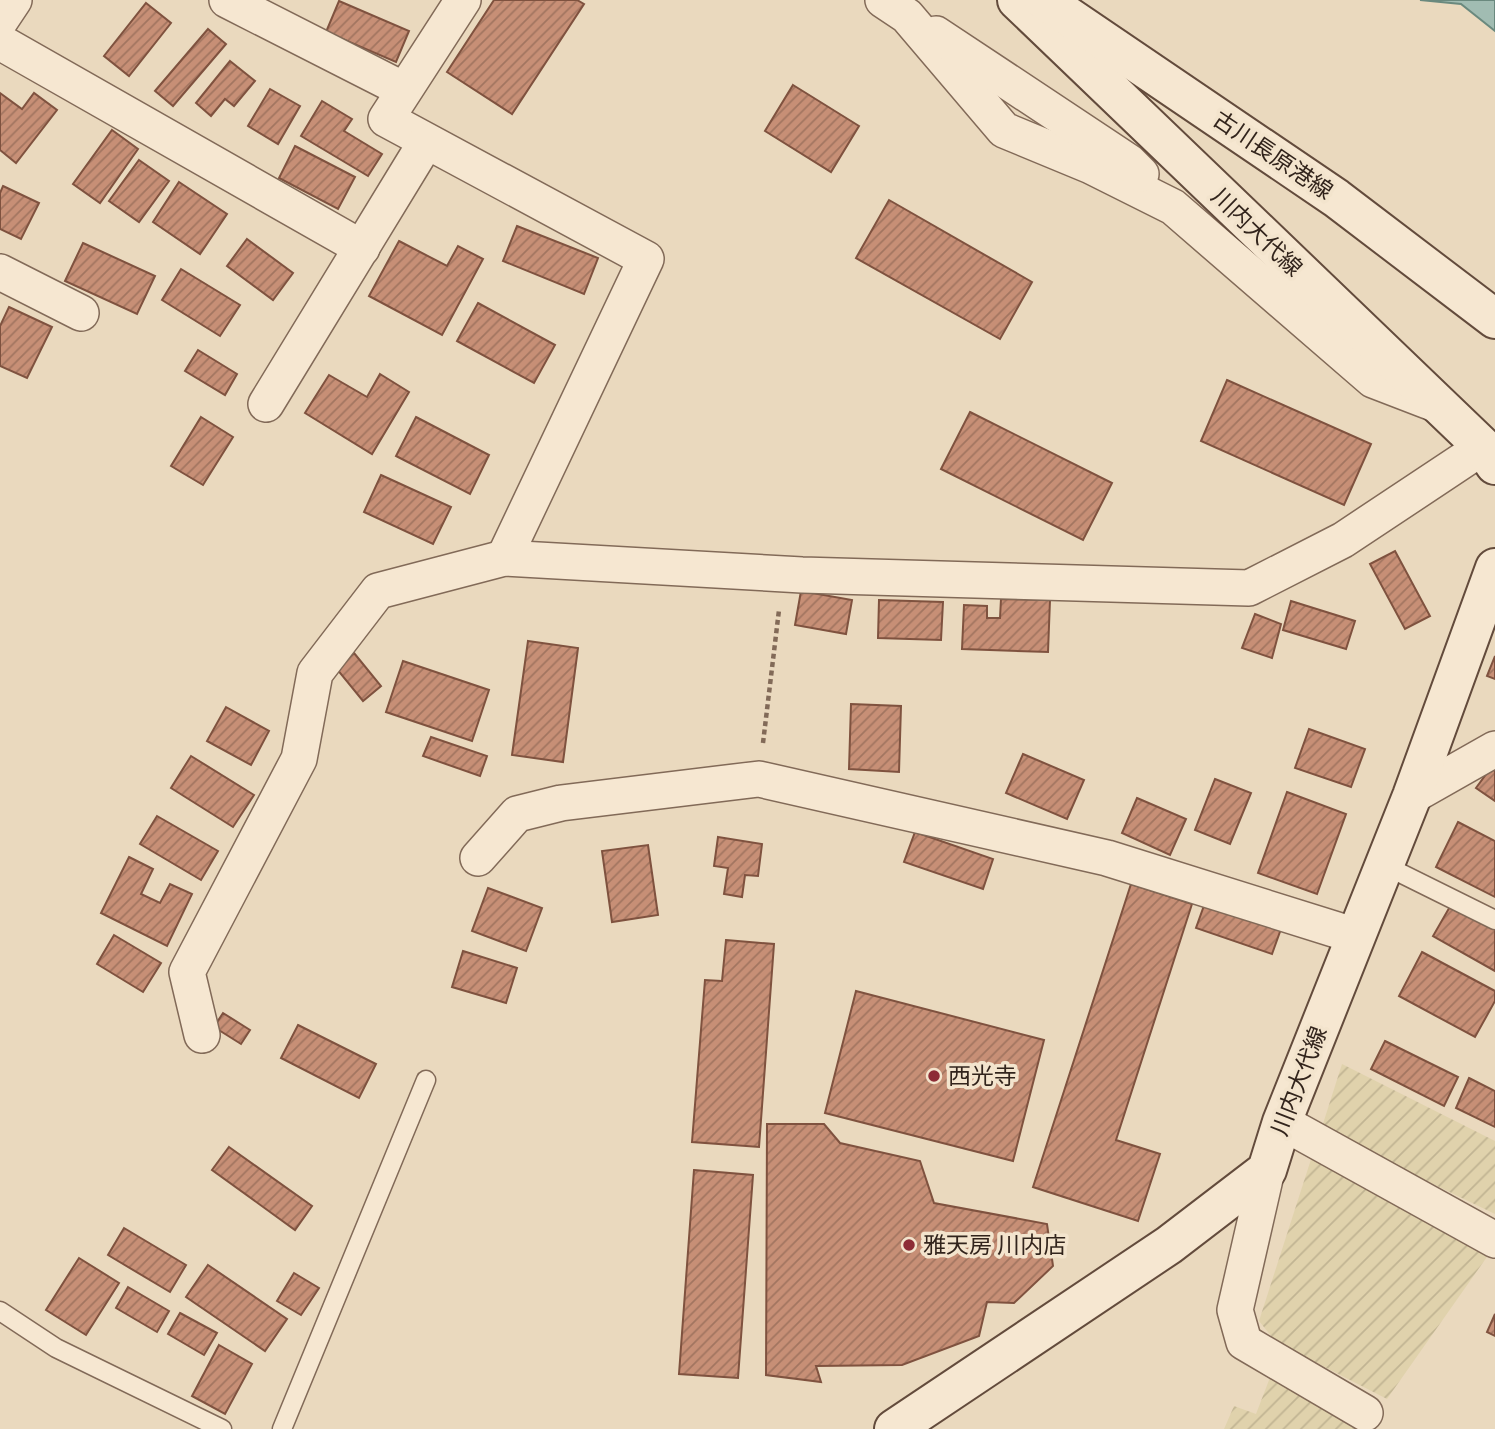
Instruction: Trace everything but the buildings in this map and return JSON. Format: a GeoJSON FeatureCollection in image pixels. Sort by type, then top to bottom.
{"type":"FeatureCollection","features":[{"type":"Feature","properties":{"kind":"main road","name":"川内大代線"},"geometry":{"type":"LineString","coordinates":[[1017,0],[1489,456]]}},
{"type":"Feature","properties":{"kind":"main road","name":"古川長原港線"},"geometry":{"type":"LineString","coordinates":[[1044,0],[1336,198],[1495,319]]}},
{"type":"Feature","properties":{"kind":"main road","name":"川内大代線"},"geometry":{"type":"LineString","coordinates":[[1267,1170],[1282,1122],[1412,796],[1495,568]]}},
{"type":"Feature","properties":{"kind":"main road"},"geometry":{"type":"LineString","coordinates":[[894,1429],[1169,1245],[1267,1170]]}},
{"type":"Feature","properties":{"kind":"street"},"geometry":{"type":"LineString","coordinates":[[0,21],[14,0]]}},
{"type":"Feature","properties":{"kind":"street"},"geometry":{"type":"LineString","coordinates":[[227,0],[404,90]]}},
{"type":"Feature","properties":{"kind":"street"},"geometry":{"type":"LineString","coordinates":[[463,0],[386,119],[646,259],[503,558]]}},
{"type":"Feature","properties":{"kind":"street"},"geometry":{"type":"LineString","coordinates":[[895,8],[1004,130],[1091,166],[1173,207],[1373,380],[1438,405]]}},
{"type":"Feature","properties":{"kind":"street"},"geometry":{"type":"LineString","coordinates":[[0,42],[362,248]]}},
{"type":"Feature","properties":{"kind":"street"},"geometry":{"type":"LineString","coordinates":[[266,404],[426,142]]}},
{"type":"Feature","properties":{"kind":"street"},"geometry":{"type":"LineString","coordinates":[[0,272],[81,313]]}},
{"type":"Feature","properties":{"kind":"street"},"geometry":{"type":"LineString","coordinates":[[202,1035],[187,972],[299,759],[315,673],[378,591],[503,558],[783,574],[1249,588],[1343,540],[1489,456]]}},
{"type":"Feature","properties":{"kind":"street"},"geometry":{"type":"LineString","coordinates":[[1412,796],[1495,749]]}},
{"type":"Feature","properties":{"kind":"street"},"geometry":{"type":"LineString","coordinates":[[478,858],[517,814],[561,803],[759,779],[1107,858],[1356,936]]}},
{"type":"Feature","properties":{"kind":"street"},"geometry":{"type":"LineString","coordinates":[[1282,1122],[1495,1240]]}},
{"type":"Feature","properties":{"kind":"street"},"geometry":{"type":"LineString","coordinates":[[1267,1170],[1235,1310],[1244,1342],[1365,1413]]}},
{"type":"Feature","properties":{"kind":"lane"},"geometry":{"type":"LineString","coordinates":[[1384,865],[1495,920]]}},
{"type":"Feature","properties":{"kind":"lane"},"geometry":{"type":"LineString","coordinates":[[282,1429],[426,1080]]}},
{"type":"Feature","properties":{"kind":"lane"},"geometry":{"type":"LineString","coordinates":[[0,1311],[56,1348],[222,1429]]}},
{"type":"Feature","properties":{"kind":"path"},"geometry":{"type":"LineString","coordinates":[[759,779],[783,574]]}},
{"type":"Feature","properties":{"kind":"shaded area"},"geometry":{"type":"Polygon","coordinates":[[[1420,0],[1495,0],[1495,31],[1461,4],[1420,0]]]}},
{"type":"Feature","properties":{"kind":"shaded area"},"geometry":{"type":"Polygon","coordinates":[[[1342,1064],[1495,1141],[1495,1214],[1321,1130],[1342,1064]]]}},
{"type":"Feature","properties":{"kind":"shaded area"},"geometry":{"type":"Polygon","coordinates":[[[1314,1150],[1489,1254],[1387,1399],[1276,1342],[1259,1321],[1314,1150]]]}},
{"type":"Feature","properties":{"kind":"shaded area"},"geometry":{"type":"Polygon","coordinates":[[[1274,1367],[1361,1424],[1358,1429],[1224,1429],[1234,1406],[1256,1414],[1274,1367]]]}},
{"type":"Feature","properties":{"kind":"place","name":"西光寺"},"geometry":{"type":"Point","coordinates":[934,1076]}},
{"type":"Feature","properties":{"kind":"place","name":"雅天房 川内店"},"geometry":{"type":"Point","coordinates":[909,1245]}}]}
